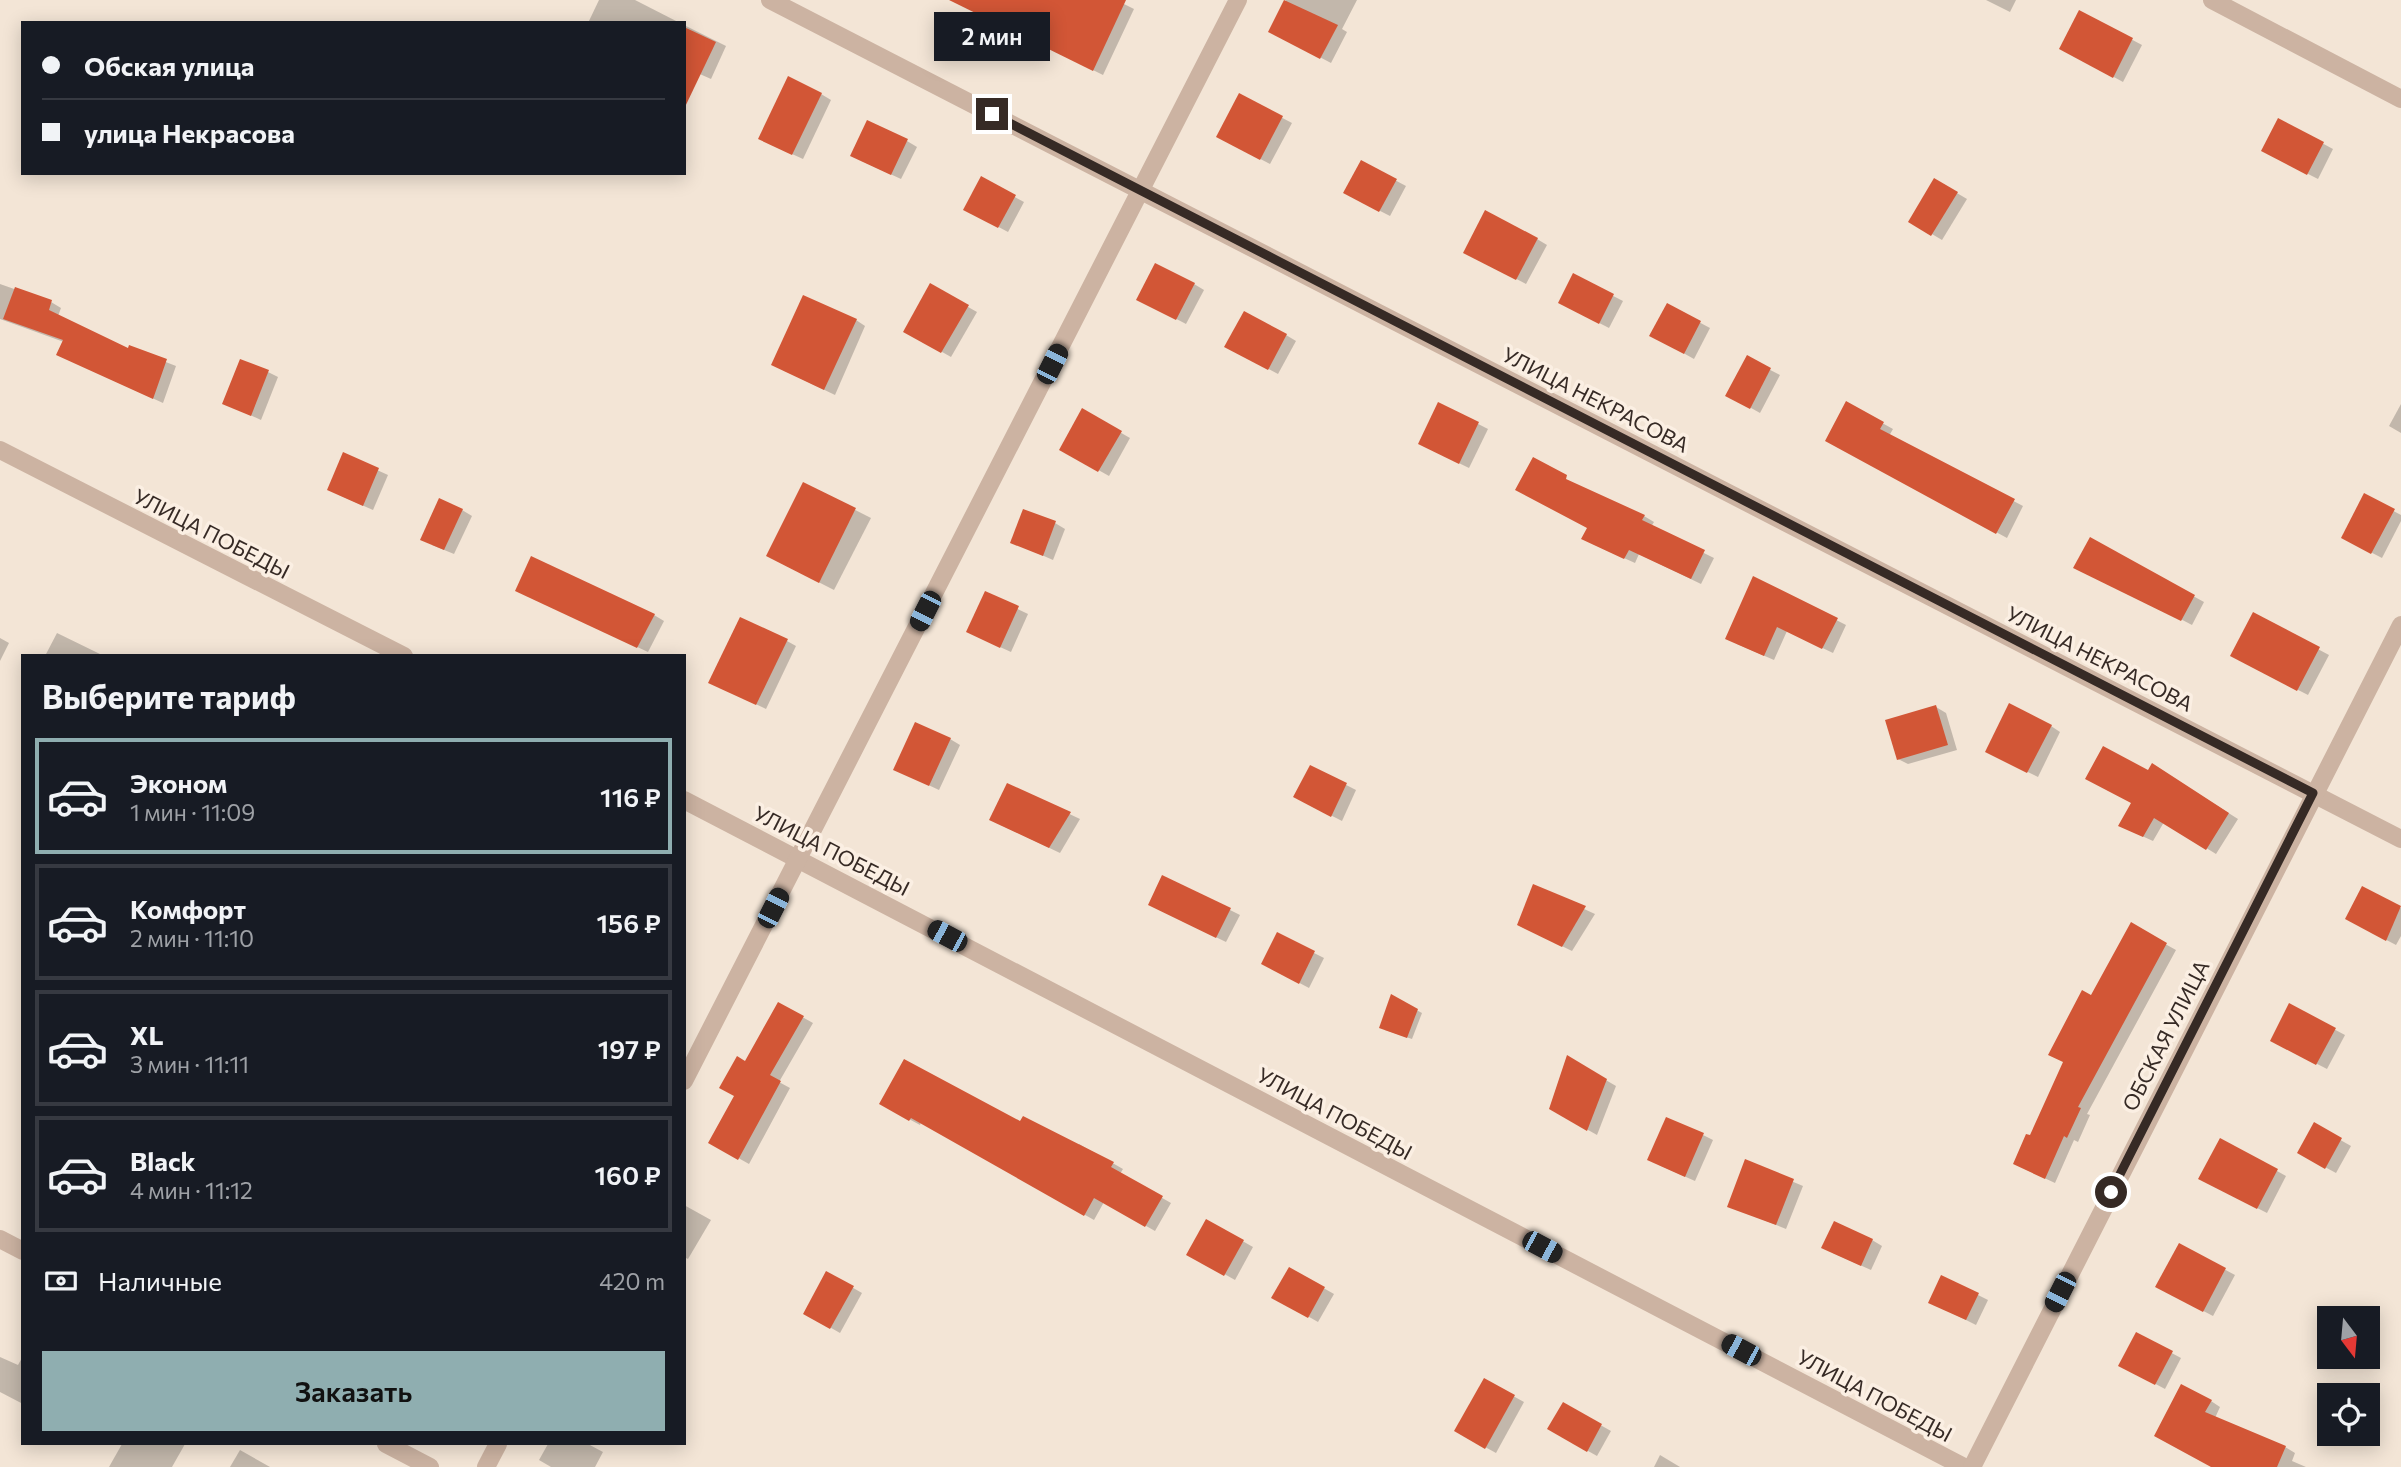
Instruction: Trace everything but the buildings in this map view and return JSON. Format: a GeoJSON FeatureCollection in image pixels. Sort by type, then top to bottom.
{"type":"FeatureCollection","features":[{"type":"Feature","properties":{"kind":"street","name":"УЛИЦА НЕКРАСОВА"},"geometry":{"type":"LineString","coordinates":[[769,0],[2401,839]]}},
{"type":"Feature","properties":{"kind":"street"},"geometry":{"type":"LineString","coordinates":[[686,1077],[1238,0]]}},
{"type":"Feature","properties":{"kind":"street"},"geometry":{"type":"LineString","coordinates":[[2212,0],[2401,99]]}},
{"type":"Feature","properties":{"kind":"street","name":"УЛИЦА ПОБЕДЫ"},"geometry":{"type":"LineString","coordinates":[[0,450],[400,654]]}},
{"type":"Feature","properties":{"kind":"street","name":"ОБСКАЯ УЛИЦА"},"geometry":{"type":"LineString","coordinates":[[1972,1467],[2313,793],[2401,625]]}},
{"type":"Feature","properties":{"kind":"street","name":"УЛИЦА ПОБЕДЫ"},"geometry":{"type":"LineString","coordinates":[[686,801],[1964,1467]]}},
{"type":"Feature","properties":{"kind":"street"},"geometry":{"type":"LineString","coordinates":[[0,1238],[21,1250]]}},
{"type":"Feature","properties":{"kind":"street"},"geometry":{"type":"LineString","coordinates":[[388,1445],[430,1467]]}},
{"type":"Feature","properties":{"kind":"street"},"geometry":{"type":"LineString","coordinates":[[486,1467],[497,1445]]}},
{"type":"Feature","properties":{"kind":"route"},"geometry":{"type":"LineString","coordinates":[[992,114],[2313,793],[2111,1192]]}}]}
